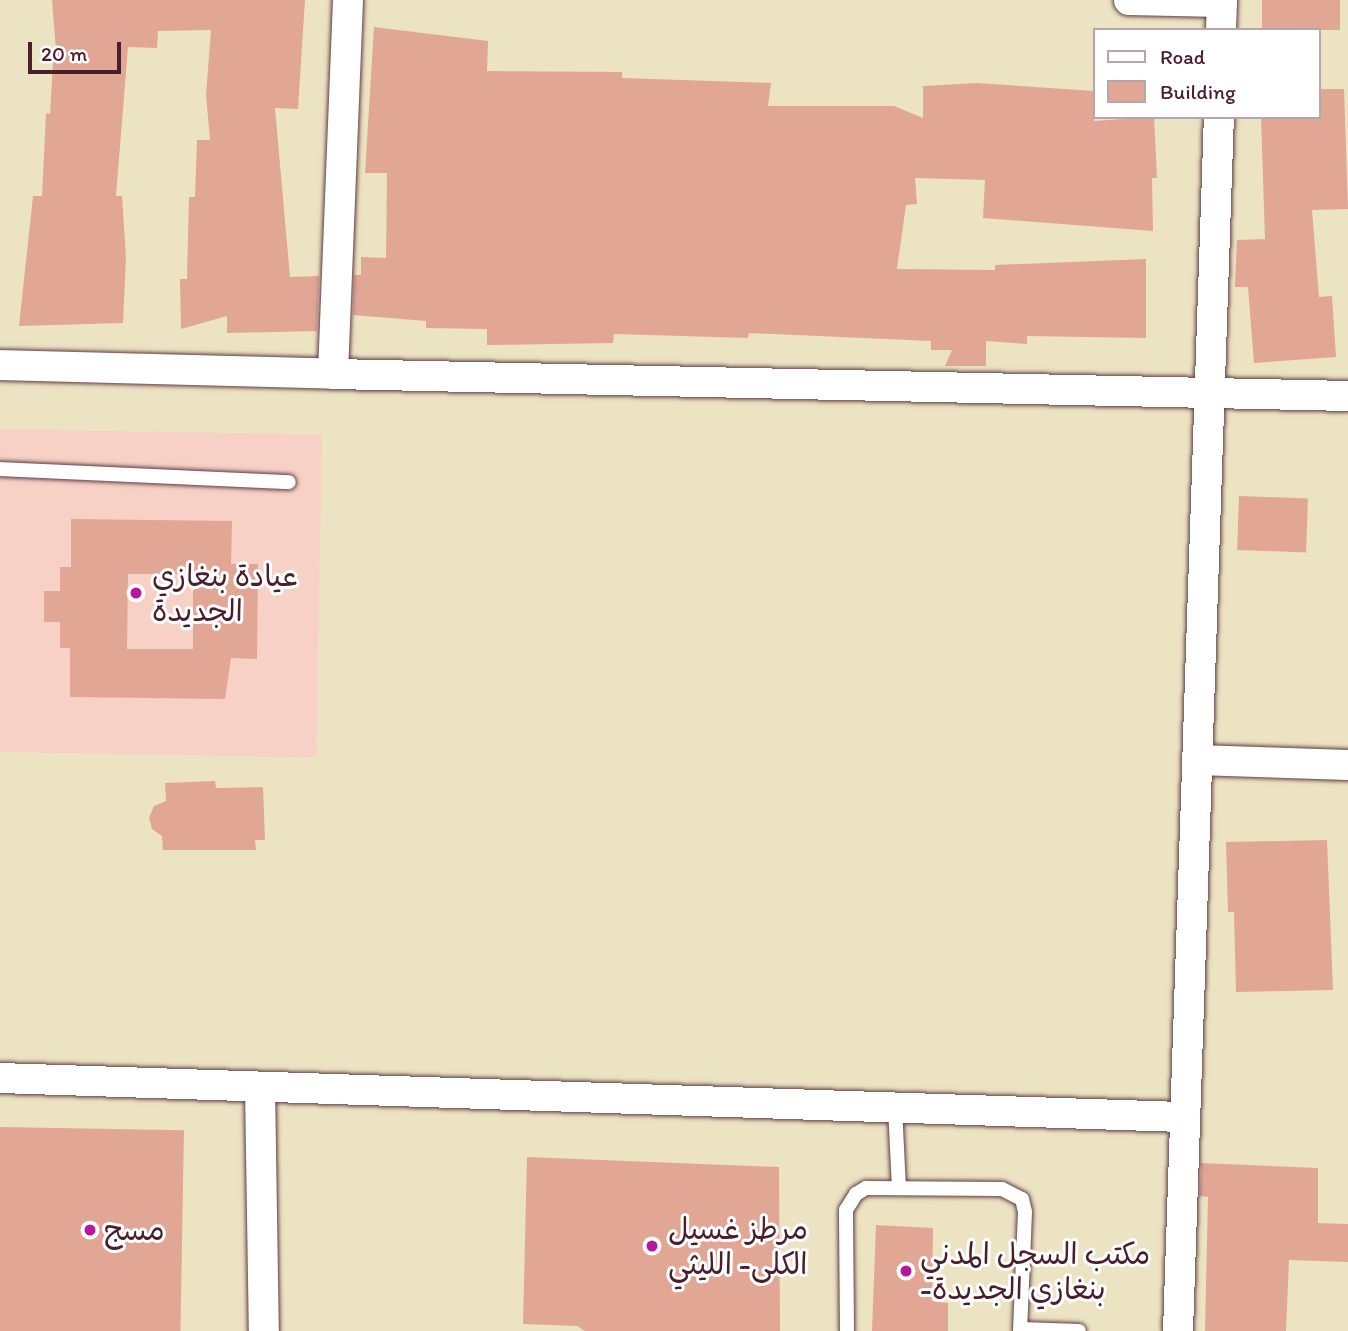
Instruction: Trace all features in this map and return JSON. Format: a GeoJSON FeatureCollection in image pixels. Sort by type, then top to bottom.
{"type":"FeatureCollection","features":[{"type":"Feature","properties":{"kind":"street"},"geometry":{"type":"LineString","coordinates":[[333,374],[348,0]]}},
{"type":"Feature","properties":{"kind":"street"},"geometry":{"type":"LineString","coordinates":[[1129,0],[1222,10]]}},
{"type":"Feature","properties":{"kind":"street"},"geometry":{"type":"LineString","coordinates":[[1178,1331],[1183,1117],[1213,391],[1219,119]]}},
{"type":"Feature","properties":{"kind":"street"},"geometry":{"type":"LineString","coordinates":[[0,365],[1348,396]]}},
{"type":"Feature","properties":{"kind":"street"},"geometry":{"type":"LineString","coordinates":[[1197,760],[1348,765]]}},
{"type":"Feature","properties":{"kind":"street"},"geometry":{"type":"LineString","coordinates":[[0,1078],[1183,1117]]}},
{"type":"Feature","properties":{"kind":"street"},"geometry":{"type":"LineString","coordinates":[[260,1087],[264,1331]]}},
{"type":"Feature","properties":{"kind":"lane"},"geometry":{"type":"LineString","coordinates":[[0,469],[289,482]]}},
{"type":"Feature","properties":{"kind":"lane"},"geometry":{"type":"LineString","coordinates":[[895,1107],[900,1188]]}},
{"type":"Feature","properties":{"kind":"lane"},"geometry":{"type":"LineString","coordinates":[[847,1331],[849,1201],[866,1188],[1002,1189],[1022,1199],[1021,1330],[1079,1331]]}},
{"type":"Feature","properties":{"kind":"shaded area"},"geometry":{"type":"Polygon","coordinates":[[[0,429],[322,435],[316,758],[0,752],[0,429]]]}},
{"type":"Feature","properties":{"kind":"building"},"geometry":{"type":"Polygon","coordinates":[[[52,0],[305,0],[298,109],[275,108],[290,277],[319,276],[317,331],[227,333],[227,316],[181,329],[180,279],[187,279],[189,197],[195,197],[197,140],[210,140],[206,95],[211,30],[158,31],[157,48],[128,47],[116,196],[122,196],[126,257],[123,323],[19,326],[33,196],[42,196],[46,113],[50,114],[53,62],[57,62],[52,0]]]}},
{"type":"Feature","properties":{"kind":"building"},"geometry":{"type":"Polygon","coordinates":[[[1262,0],[1340,0],[1340,30],[1262,28],[1262,0]]]}},
{"type":"Feature","properties":{"kind":"building"},"geometry":{"type":"Polygon","coordinates":[[[374,27],[488,41],[487,71],[622,72],[622,78],[771,83],[768,106],[894,106],[923,118],[923,86],[977,83],[1092,91],[1094,121],[1154,119],[1157,178],[1152,178],[1153,231],[983,218],[985,180],[915,178],[917,204],[906,205],[897,269],[995,270],[995,265],[1146,259],[1146,338],[1027,336],[1027,344],[986,341],[986,366],[945,366],[952,350],[931,350],[931,341],[749,333],[748,338],[614,334],[613,343],[487,345],[487,329],[426,328],[426,321],[353,315],[354,275],[361,275],[361,257],[386,258],[387,173],[365,173],[374,27]]]}},
{"type":"Feature","properties":{"kind":"building"},"geometry":{"type":"Polygon","coordinates":[[[1320,89],[1344,89],[1348,209],[1312,210],[1319,297],[1332,296],[1336,357],[1254,363],[1248,287],[1235,287],[1237,240],[1265,239],[1261,119],[1320,119],[1320,89]]]}},
{"type":"Feature","properties":{"kind":"building"},"geometry":{"type":"Polygon","coordinates":[[[1239,496],[1308,498],[1306,552],[1237,550],[1239,496]]]}},
{"type":"Feature","properties":{"kind":"building"},"geometry":{"type":"Polygon","coordinates":[[[71,519],[232,521],[231,564],[258,564],[257,659],[231,658],[225,699],[70,697],[70,648],[60,648],[60,622],[44,622],[44,591],[60,591],[60,567],[71,567],[71,519]],[[128,574],[127,649],[193,649],[193,574],[128,574]]]}},
{"type":"Feature","properties":{"kind":"building"},"geometry":{"type":"Polygon","coordinates":[[[215,781],[216,788],[263,787],[265,840],[255,840],[256,850],[163,850],[162,836],[152,829],[149,818],[154,806],[166,801],[165,783],[215,781]]]}},
{"type":"Feature","properties":{"kind":"building"},"geometry":{"type":"Polygon","coordinates":[[[1327,840],[1333,990],[1236,992],[1234,912],[1228,912],[1226,842],[1327,840]]]}},
{"type":"Feature","properties":{"kind":"building","name":"مسج"},"geometry":{"type":"Polygon","coordinates":[[[0,1127],[184,1130],[180,1331],[0,1331],[0,1127]]]}},
{"type":"Feature","properties":{"kind":"building","name":"مرطز غسيل الكلى- الليثي"},"geometry":{"type":"Polygon","coordinates":[[[527,1157],[779,1167],[780,1331],[585,1331],[577,1326],[523,1324],[527,1157]]]}},
{"type":"Feature","properties":{"kind":"building"},"geometry":{"type":"Polygon","coordinates":[[[1201,1163],[1318,1168],[1318,1223],[1348,1224],[1348,1262],[1289,1260],[1286,1331],[1205,1331],[1208,1197],[1200,1196],[1201,1163]]]}},
{"type":"Feature","properties":{"kind":"building"},"geometry":{"type":"Polygon","coordinates":[[[876,1225],[933,1228],[932,1301],[948,1303],[948,1331],[872,1331],[876,1225]]]}},
{"type":"Feature","properties":{"kind":"place","name":"عيادة بنغازي الجديدة"},"geometry":{"type":"Point","coordinates":[136,593]}},
{"type":"Feature","properties":{"kind":"place","name":"مسج"},"geometry":{"type":"Point","coordinates":[90,1230]}},
{"type":"Feature","properties":{"kind":"place","name":"مرطز غسيل الكلى- الليثي"},"geometry":{"type":"Point","coordinates":[652,1246]}},
{"type":"Feature","properties":{"kind":"place","name":"مكتب السجل المدني -بنغازي الجديدة"},"geometry":{"type":"Point","coordinates":[906,1271]}}]}
